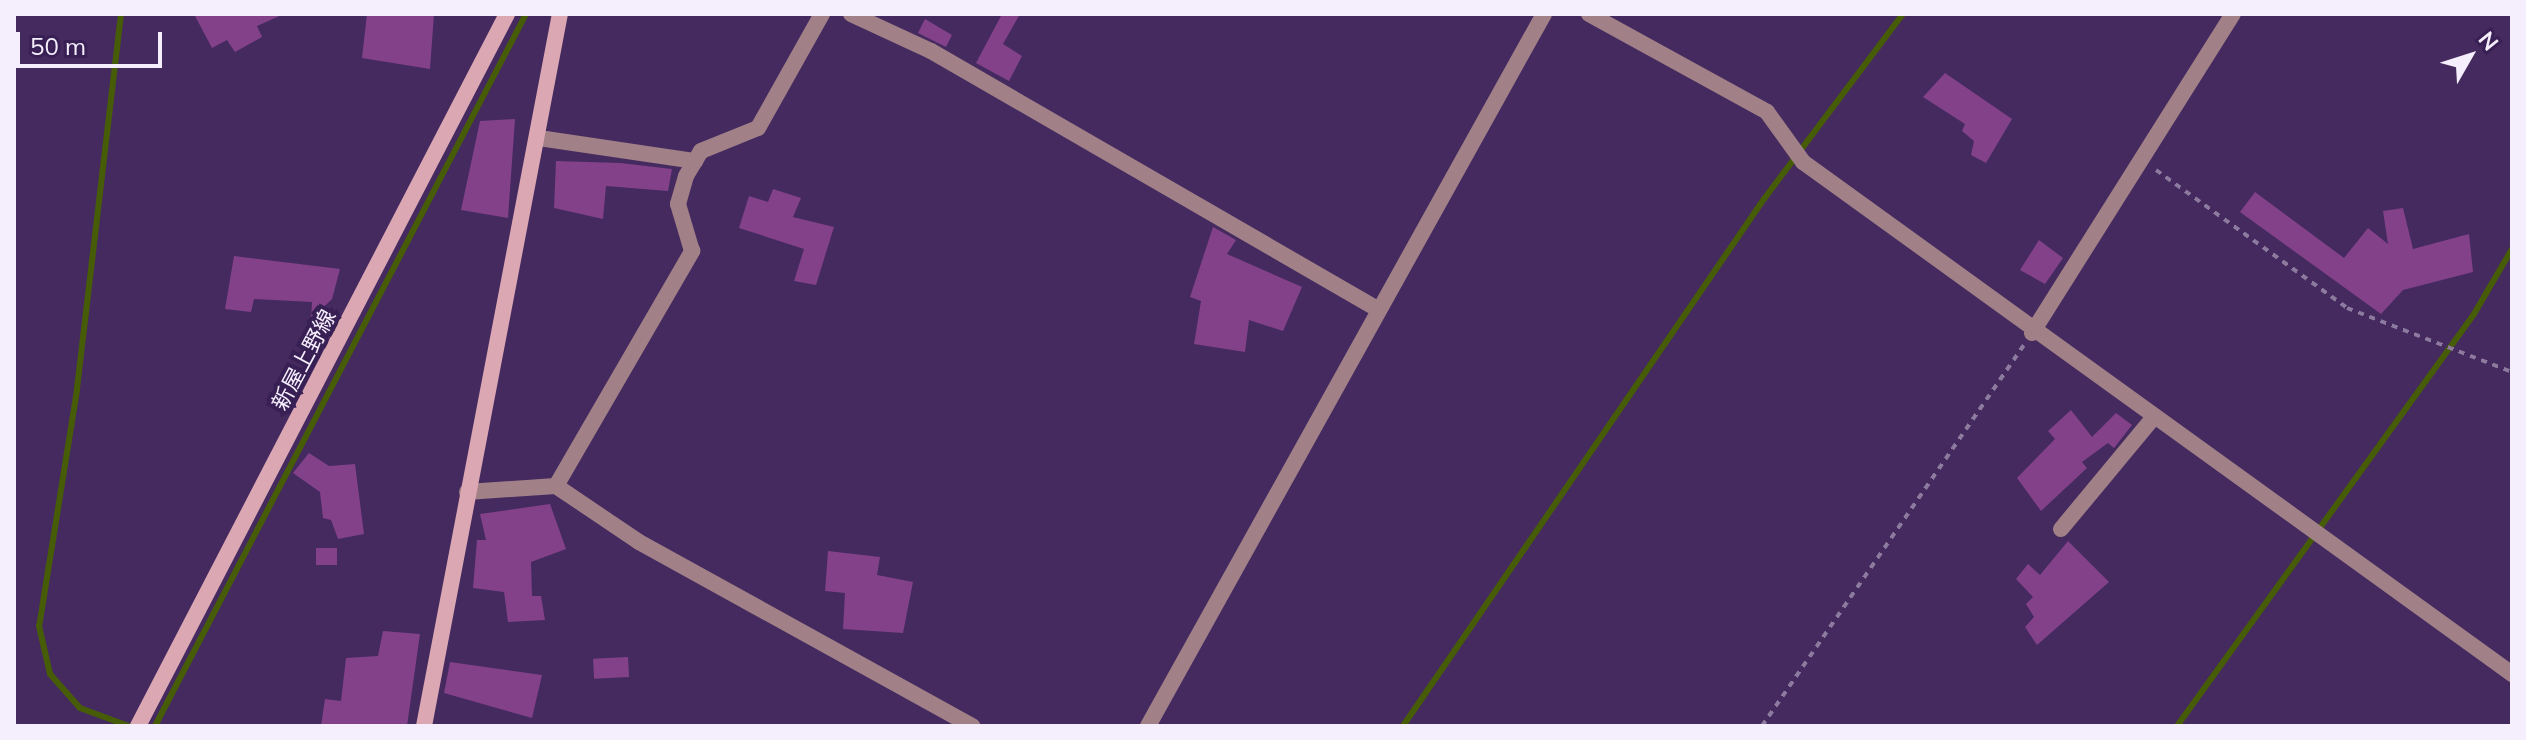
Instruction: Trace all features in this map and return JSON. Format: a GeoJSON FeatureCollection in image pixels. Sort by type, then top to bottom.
{"type":"FeatureCollection","features":[{"type":"Feature","properties":{"kind":"main road","name":"新屋上野線"},"geometry":{"type":"LineString","coordinates":[[138,726],[507,14]]}},
{"type":"Feature","properties":{"kind":"main road"},"geometry":{"type":"LineString","coordinates":[[424,726],[467,492],[539,138],[560,14]]}},
{"type":"Feature","properties":{"kind":"street"},"geometry":{"type":"LineString","coordinates":[[556,486],[692,251],[678,204],[695,161],[725,138],[758,128],[822,14]]}},
{"type":"Feature","properties":{"kind":"street"},"geometry":{"type":"LineString","coordinates":[[851,14],[931,51],[1379,310]]}},
{"type":"Feature","properties":{"kind":"street"},"geometry":{"type":"LineString","coordinates":[[1148,726],[1544,14]]}},
{"type":"Feature","properties":{"kind":"street"},"geometry":{"type":"LineString","coordinates":[[1589,14],[1767,112],[1803,162],[2032,333],[2512,674]]}},
{"type":"Feature","properties":{"kind":"street"},"geometry":{"type":"LineString","coordinates":[[2032,333],[2233,14]]}},
{"type":"Feature","properties":{"kind":"street"},"geometry":{"type":"LineString","coordinates":[[539,138],[695,161]]}},
{"type":"Feature","properties":{"kind":"street"},"geometry":{"type":"LineString","coordinates":[[2061,529],[2153,418]]}},
{"type":"Feature","properties":{"kind":"street"},"geometry":{"type":"LineString","coordinates":[[467,492],[556,486],[639,542],[973,726]]}},
{"type":"Feature","properties":{"kind":"path"},"geometry":{"type":"LineString","coordinates":[[2141,159],[2347,308],[2512,372]]}},
{"type":"Feature","properties":{"kind":"path"},"geometry":{"type":"LineString","coordinates":[[1762,726],[2032,333]]}},
{"type":"Feature","properties":{"kind":"building"},"geometry":{"type":"Polygon","coordinates":[[[194,14],[284,14],[257,26],[262,37],[235,52],[227,40],[212,48],[194,14]]]}},
{"type":"Feature","properties":{"kind":"building"},"geometry":{"type":"Polygon","coordinates":[[[367,14],[434,14],[430,69],[362,58],[367,14]]]}},
{"type":"Feature","properties":{"kind":"building"},"geometry":{"type":"Polygon","coordinates":[[[1002,14],[1020,14],[1003,44],[1022,56],[1009,81],[976,63],[1002,14]]]}},
{"type":"Feature","properties":{"kind":"building"},"geometry":{"type":"Polygon","coordinates":[[[925,19],[952,35],[946,47],[918,33],[925,19]]]}},
{"type":"Feature","properties":{"kind":"building"},"geometry":{"type":"Polygon","coordinates":[[[1945,73],[2012,119],[1986,163],[1971,155],[1974,141],[1962,131],[1965,124],[1923,97],[1945,73]]]}},
{"type":"Feature","properties":{"kind":"building"},"geometry":{"type":"Polygon","coordinates":[[[515,119],[508,218],[461,210],[480,121],[515,119]]]}},
{"type":"Feature","properties":{"kind":"building"},"geometry":{"type":"Polygon","coordinates":[[[556,161],[620,163],[672,169],[668,191],[606,186],[603,219],[554,208],[556,161]]]}},
{"type":"Feature","properties":{"kind":"building"},"geometry":{"type":"Polygon","coordinates":[[[773,189],[801,198],[793,217],[834,227],[816,285],[794,281],[804,249],[739,228],[749,196],[768,202],[773,189]]]}},
{"type":"Feature","properties":{"kind":"building"},"geometry":{"type":"Polygon","coordinates":[[[2255,192],[2344,258],[2368,228],[2388,244],[2383,211],[2403,208],[2413,249],[2469,234],[2473,272],[2403,290],[2381,314],[2240,212],[2255,192]]]}},
{"type":"Feature","properties":{"kind":"building"},"geometry":{"type":"Polygon","coordinates":[[[1213,227],[1236,240],[1227,254],[1302,287],[1283,331],[1249,320],[1245,352],[1194,344],[1201,301],[1190,297],[1213,227]]]}},
{"type":"Feature","properties":{"kind":"building"},"geometry":{"type":"Polygon","coordinates":[[[2039,240],[2063,258],[2045,284],[2020,270],[2039,240]]]}},
{"type":"Feature","properties":{"kind":"building"},"geometry":{"type":"Polygon","coordinates":[[[234,256],[340,269],[332,299],[311,319],[312,302],[254,299],[251,312],[225,309],[234,256]]]}},
{"type":"Feature","properties":{"kind":"building"},"geometry":{"type":"Polygon","coordinates":[[[2071,410],[2092,437],[2116,413],[2132,425],[2114,448],[2108,443],[2082,462],[2087,468],[2041,511],[2017,478],[2055,439],[2048,431],[2071,410]]]}},
{"type":"Feature","properties":{"kind":"building"},"geometry":{"type":"Polygon","coordinates":[[[309,453],[329,466],[355,464],[364,534],[338,539],[331,520],[323,518],[320,492],[293,473],[309,453]]]}},
{"type":"Feature","properties":{"kind":"building"},"geometry":{"type":"Polygon","coordinates":[[[550,504],[566,549],[531,562],[532,596],[541,596],[545,620],[508,622],[504,592],[473,588],[477,540],[486,540],[480,514],[550,504]]]}},
{"type":"Feature","properties":{"kind":"building"},"geometry":{"type":"Polygon","coordinates":[[[2068,541],[2109,582],[2037,645],[2025,627],[2034,617],[2026,604],[2033,597],[2016,579],[2028,564],[2040,575],[2068,541]]]}},
{"type":"Feature","properties":{"kind":"building"},"geometry":{"type":"Polygon","coordinates":[[[316,548],[337,548],[337,565],[316,565],[316,548]]]}},
{"type":"Feature","properties":{"kind":"building"},"geometry":{"type":"Polygon","coordinates":[[[828,551],[880,557],[877,575],[913,582],[903,633],[843,629],[845,593],[825,591],[828,551]]]}},
{"type":"Feature","properties":{"kind":"building"},"geometry":{"type":"Polygon","coordinates":[[[383,631],[420,634],[407,726],[321,726],[325,699],[341,701],[346,658],[378,656],[383,631]]]}},
{"type":"Feature","properties":{"kind":"building"},"geometry":{"type":"Polygon","coordinates":[[[628,657],[629,677],[594,679],[593,659],[628,657]]]}},
{"type":"Feature","properties":{"kind":"building"},"geometry":{"type":"Polygon","coordinates":[[[450,662],[542,675],[532,718],[444,693],[450,662]]]}},
{"type":"Feature","properties":{"kind":"waterway"},"geometry":{"type":"LineString","coordinates":[[121,14],[77,390],[39,626],[50,674],[80,708],[129,726]]}},
{"type":"Feature","properties":{"kind":"waterway"},"geometry":{"type":"LineString","coordinates":[[155,726],[526,14]]}},
{"type":"Feature","properties":{"kind":"waterway"},"geometry":{"type":"LineString","coordinates":[[1403,726],[1764,199],[1903,14]]}},
{"type":"Feature","properties":{"kind":"waterway"},"geometry":{"type":"LineString","coordinates":[[2177,726],[2474,314],[2512,249]]}}]}
